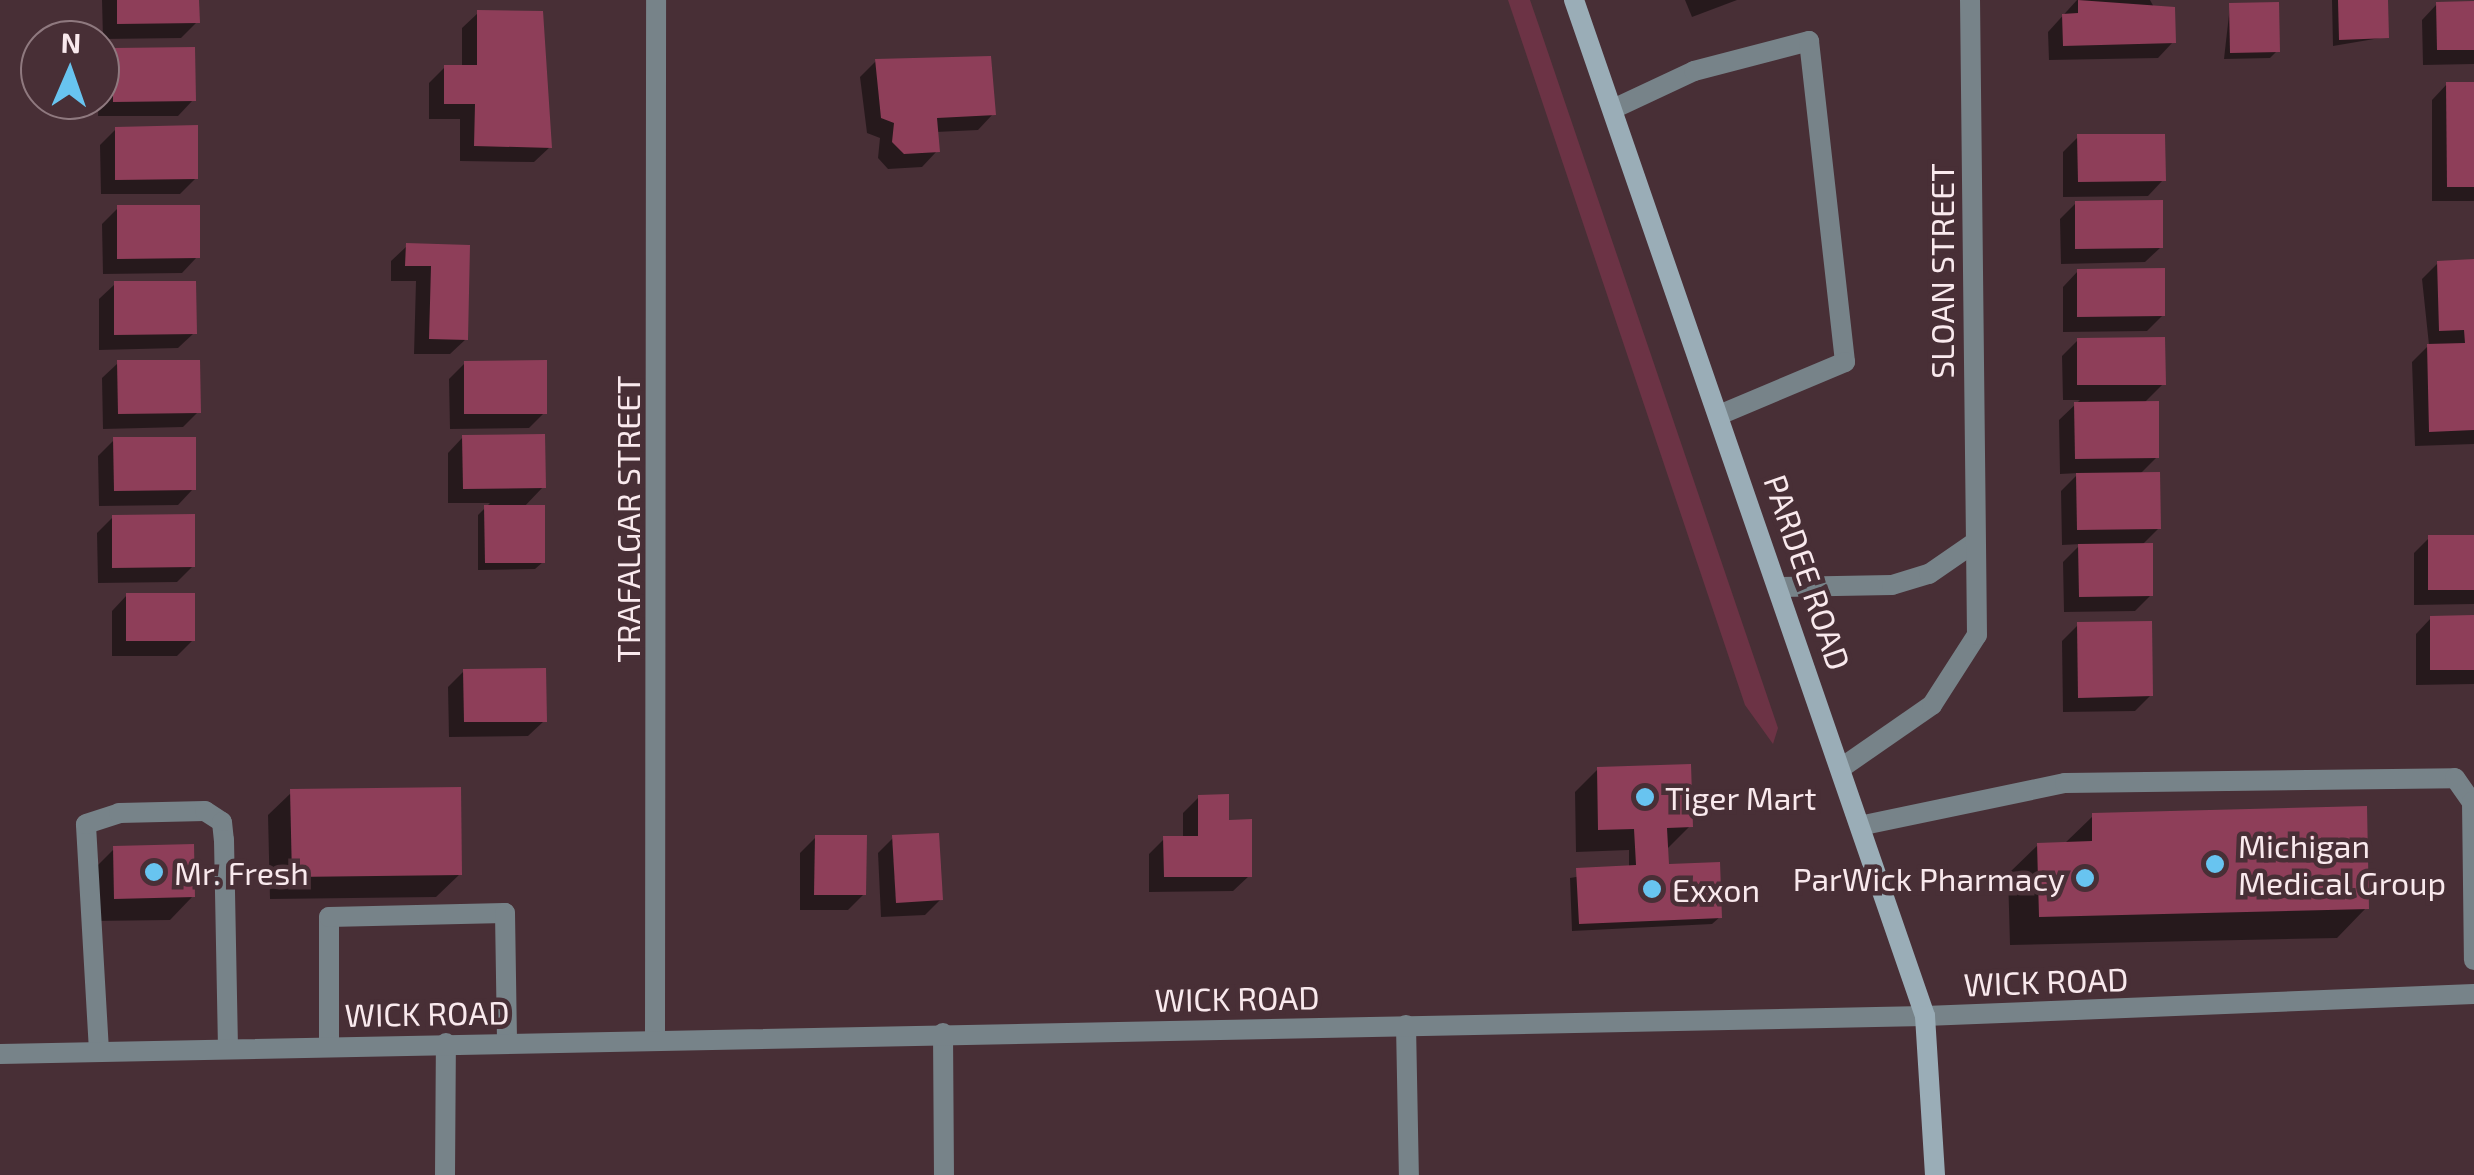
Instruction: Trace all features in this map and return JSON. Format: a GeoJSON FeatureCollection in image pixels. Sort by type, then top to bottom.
{"type":"FeatureCollection","features":[{"type":"Feature","properties":{"kind":"main road","name":"PARDEE ROAD"},"geometry":{"type":"LineString","coordinates":[[1574,0],[1844,766],[1925,1016],[1934,1175]]}},
{"type":"Feature","properties":{"kind":"street","name":"TRAFALGAR STREET"},"geometry":{"type":"LineString","coordinates":[[655,1038],[656,0]]}},
{"type":"Feature","properties":{"kind":"street","name":"SLOAN STREET"},"geometry":{"type":"LineString","coordinates":[[1844,766],[1932,706],[1969,657],[1980,604],[1974,543],[1970,0]]}},
{"type":"Feature","properties":{"kind":"street"},"geometry":{"type":"LineString","coordinates":[[1614,109],[1694,71],[1810,41],[1845,362],[1721,414]]}},
{"type":"Feature","properties":{"kind":"street"},"geometry":{"type":"LineString","coordinates":[[1781,586],[1892,586],[1930,574],[1974,543]]}},
{"type":"Feature","properties":{"kind":"street"},"geometry":{"type":"LineString","coordinates":[[1864,825],[2064,783],[2455,778],[2472,802],[2474,960]]}},
{"type":"Feature","properties":{"kind":"street"},"geometry":{"type":"LineString","coordinates":[[99,1051],[86,824],[119,813],[205,810],[222,822],[224,840],[228,1048]]}},
{"type":"Feature","properties":{"kind":"street"},"geometry":{"type":"LineString","coordinates":[[330,1046],[329,917],[504,912],[507,1041]]}},
{"type":"Feature","properties":{"kind":"street","name":"WICK ROAD"},"geometry":{"type":"LineString","coordinates":[[0,1054],[446,1042],[1925,1016],[2474,994]]}},
{"type":"Feature","properties":{"kind":"street"},"geometry":{"type":"LineString","coordinates":[[1406,1025],[1409,1175]]}},
{"type":"Feature","properties":{"kind":"street"},"geometry":{"type":"LineString","coordinates":[[943,1033],[944,1175]]}},
{"type":"Feature","properties":{"kind":"street"},"geometry":{"type":"LineString","coordinates":[[444,1175],[446,1042]]}},
{"type":"Feature","properties":{"kind":"shaded area"},"geometry":{"type":"Polygon","coordinates":[[[1508,0],[1530,0],[1778,728],[1773,744],[1745,705],[1508,0]]]}},
{"type":"Feature","properties":{"kind":"building"},"geometry":{"type":"Polygon","coordinates":[[[117,0],[199,0],[200,23],[120,24],[117,0]]]}},
{"type":"Feature","properties":{"kind":"building"},"geometry":{"type":"Polygon","coordinates":[[[2078,0],[2175,7],[2176,43],[2063,46],[2062,14],[2078,13],[2078,0]]]}},
{"type":"Feature","properties":{"kind":"building"},"geometry":{"type":"Polygon","coordinates":[[[2338,0],[2388,0],[2389,38],[2339,40],[2338,0]]]}},
{"type":"Feature","properties":{"kind":"building"},"geometry":{"type":"Polygon","coordinates":[[[2474,1],[2474,50],[2437,50],[2436,2],[2474,1]]]}},
{"type":"Feature","properties":{"kind":"building"},"geometry":{"type":"Polygon","coordinates":[[[2279,2],[2280,52],[2230,53],[2229,3],[2279,2]]]}},
{"type":"Feature","properties":{"kind":"building"},"geometry":{"type":"Polygon","coordinates":[[[477,10],[543,11],[552,148],[474,146],[475,104],[444,104],[444,65],[477,65],[477,10]]]}},
{"type":"Feature","properties":{"kind":"building"},"geometry":{"type":"Polygon","coordinates":[[[195,47],[196,101],[120,102],[120,48],[195,47]]]}},
{"type":"Feature","properties":{"kind":"building"},"geometry":{"type":"Polygon","coordinates":[[[991,56],[996,115],[937,118],[940,152],[904,154],[892,142],[894,123],[881,118],[875,59],[991,56]]]}},
{"type":"Feature","properties":{"kind":"building"},"geometry":{"type":"Polygon","coordinates":[[[2446,82],[2474,82],[2474,187],[2447,187],[2446,82]]]}},
{"type":"Feature","properties":{"kind":"building"},"geometry":{"type":"Polygon","coordinates":[[[198,125],[198,179],[115,180],[115,127],[198,125]]]}},
{"type":"Feature","properties":{"kind":"building"},"geometry":{"type":"Polygon","coordinates":[[[2077,134],[2165,134],[2166,181],[2078,182],[2077,134]]]}},
{"type":"Feature","properties":{"kind":"building"},"geometry":{"type":"Polygon","coordinates":[[[2163,200],[2163,248],[2075,249],[2075,201],[2163,200]]]}},
{"type":"Feature","properties":{"kind":"building"},"geometry":{"type":"Polygon","coordinates":[[[117,205],[200,205],[200,258],[117,259],[117,205]]]}},
{"type":"Feature","properties":{"kind":"building"},"geometry":{"type":"Polygon","coordinates":[[[406,243],[470,245],[468,340],[429,339],[431,266],[405,266],[406,243]]]}},
{"type":"Feature","properties":{"kind":"building"},"geometry":{"type":"Polygon","coordinates":[[[2474,259],[2474,430],[2429,432],[2427,344],[2465,343],[2464,330],[2439,331],[2437,261],[2474,259]]]}},
{"type":"Feature","properties":{"kind":"building"},"geometry":{"type":"Polygon","coordinates":[[[2165,268],[2165,316],[2077,317],[2077,269],[2165,268]]]}},
{"type":"Feature","properties":{"kind":"building"},"geometry":{"type":"Polygon","coordinates":[[[114,281],[196,281],[197,334],[114,335],[114,281]]]}},
{"type":"Feature","properties":{"kind":"building"},"geometry":{"type":"Polygon","coordinates":[[[2165,337],[2166,385],[2077,385],[2077,338],[2165,337]]]}},
{"type":"Feature","properties":{"kind":"building"},"geometry":{"type":"Polygon","coordinates":[[[117,360],[200,360],[201,413],[118,414],[117,360]]]}},
{"type":"Feature","properties":{"kind":"building"},"geometry":{"type":"Polygon","coordinates":[[[547,360],[547,414],[464,414],[464,361],[547,360]]]}},
{"type":"Feature","properties":{"kind":"building"},"geometry":{"type":"Polygon","coordinates":[[[2159,401],[2159,458],[2075,459],[2074,402],[2159,401]]]}},
{"type":"Feature","properties":{"kind":"building"},"geometry":{"type":"Polygon","coordinates":[[[545,434],[546,488],[463,489],[462,435],[545,434]]]}},
{"type":"Feature","properties":{"kind":"building"},"geometry":{"type":"Polygon","coordinates":[[[113,437],[196,437],[196,490],[114,491],[113,437]]]}},
{"type":"Feature","properties":{"kind":"building"},"geometry":{"type":"Polygon","coordinates":[[[2160,472],[2161,529],[2077,530],[2076,473],[2160,472]]]}},
{"type":"Feature","properties":{"kind":"building"},"geometry":{"type":"Polygon","coordinates":[[[484,505],[545,505],[545,563],[485,563],[484,505]]]}},
{"type":"Feature","properties":{"kind":"building"},"geometry":{"type":"Polygon","coordinates":[[[195,514],[195,567],[112,568],[112,515],[195,514]]]}},
{"type":"Feature","properties":{"kind":"building"},"geometry":{"type":"Polygon","coordinates":[[[2428,535],[2474,535],[2474,590],[2428,590],[2428,535]]]}},
{"type":"Feature","properties":{"kind":"building"},"geometry":{"type":"Polygon","coordinates":[[[2153,543],[2153,596],[2079,597],[2078,544],[2153,543]]]}},
{"type":"Feature","properties":{"kind":"building"},"geometry":{"type":"Polygon","coordinates":[[[126,593],[195,593],[195,641],[126,641],[126,593]]]}},
{"type":"Feature","properties":{"kind":"building"},"geometry":{"type":"Polygon","coordinates":[[[2474,615],[2474,670],[2430,670],[2430,616],[2474,615]]]}},
{"type":"Feature","properties":{"kind":"building"},"geometry":{"type":"Polygon","coordinates":[[[2152,621],[2153,696],[2078,698],[2077,622],[2152,621]]]}},
{"type":"Feature","properties":{"kind":"building"},"geometry":{"type":"Polygon","coordinates":[[[546,668],[547,722],[464,722],[463,669],[546,668]]]}},
{"type":"Feature","properties":{"kind":"building"},"geometry":{"type":"Polygon","coordinates":[[[1691,764],[1693,827],[1667,828],[1669,864],[1720,862],[1722,918],[1579,924],[1576,868],[1636,865],[1634,829],[1598,830],[1597,767],[1691,764]]]}},
{"type":"Feature","properties":{"kind":"building"},"geometry":{"type":"Polygon","coordinates":[[[461,787],[462,875],[292,877],[290,789],[461,787]]]}},
{"type":"Feature","properties":{"kind":"building"},"geometry":{"type":"Polygon","coordinates":[[[1229,794],[1229,820],[1252,819],[1252,877],[1164,877],[1163,836],[1198,836],[1198,795],[1229,794]]]}},
{"type":"Feature","properties":{"kind":"building"},"geometry":{"type":"Polygon","coordinates":[[[2367,806],[2369,909],[2039,917],[2037,843],[2092,841],[2092,813],[2367,806]]]}},
{"type":"Feature","properties":{"kind":"building"},"geometry":{"type":"Polygon","coordinates":[[[939,833],[943,900],[896,903],[892,835],[939,833]]]}},
{"type":"Feature","properties":{"kind":"building"},"geometry":{"type":"Polygon","coordinates":[[[815,835],[867,835],[866,895],[814,895],[815,835]]]}},
{"type":"Feature","properties":{"kind":"building","name":"Mr. Fresh"},"geometry":{"type":"Polygon","coordinates":[[[194,844],[195,897],[114,899],[113,846],[194,844]]]}},
{"type":"Feature","properties":{"kind":"place","name":"Tiger Mart"},"geometry":{"type":"Point","coordinates":[1645,797]}},
{"type":"Feature","properties":{"kind":"place","name":"Michigan Medical Group"},"geometry":{"type":"Point","coordinates":[2215,864]}},
{"type":"Feature","properties":{"kind":"place","name":"Mr. Fresh"},"geometry":{"type":"Point","coordinates":[154,872]}},
{"type":"Feature","properties":{"kind":"place","name":"ParWick Pharmacy"},"geometry":{"type":"Point","coordinates":[2085,878]}},
{"type":"Feature","properties":{"kind":"place","name":"Exxon"},"geometry":{"type":"Point","coordinates":[1652,889]}}]}
